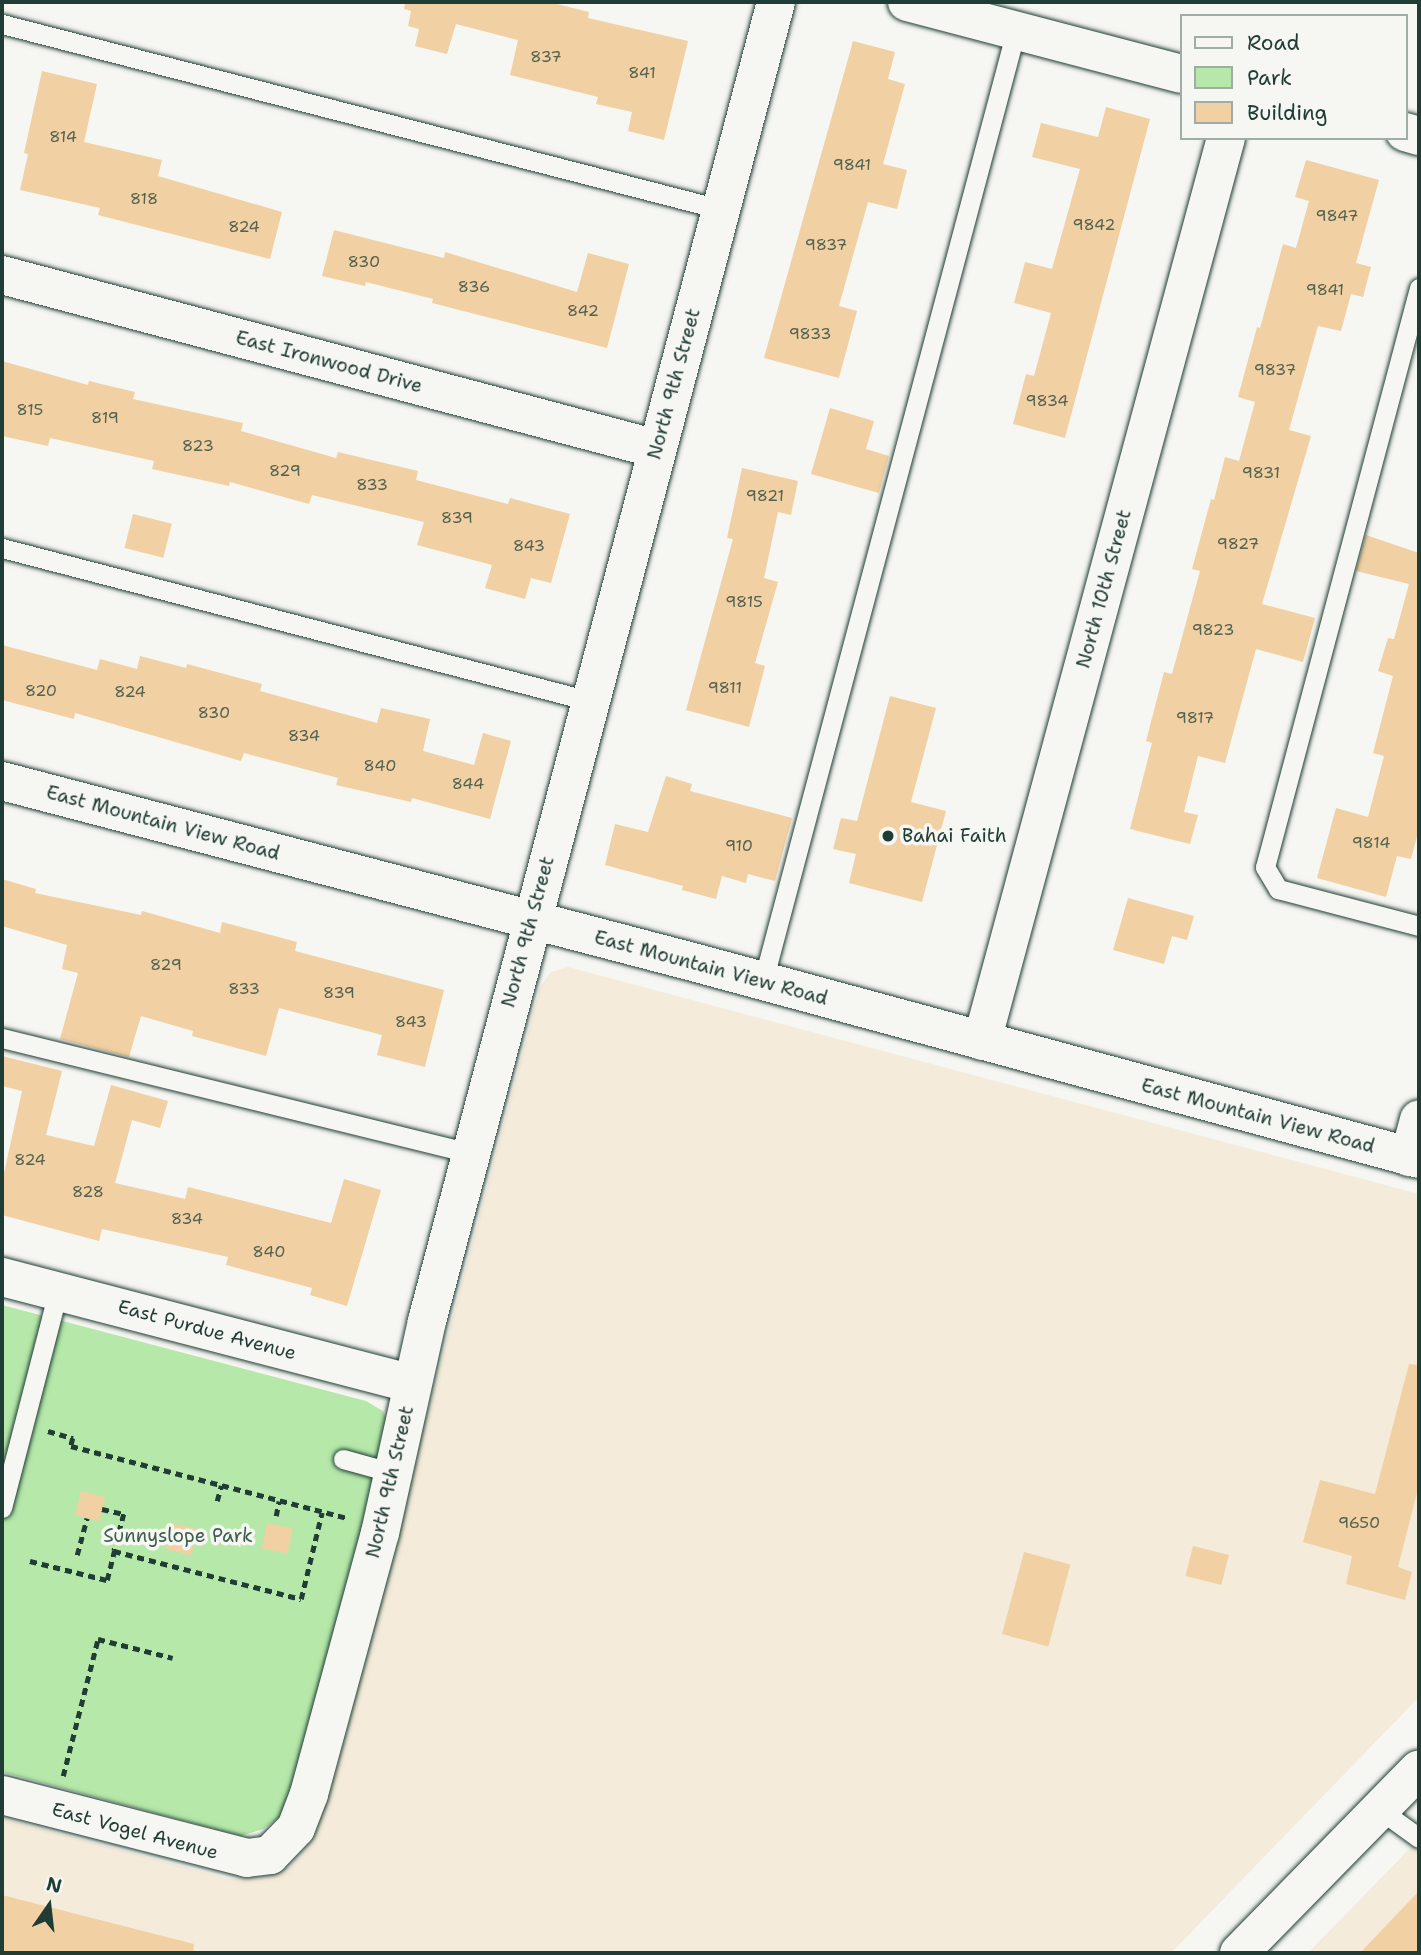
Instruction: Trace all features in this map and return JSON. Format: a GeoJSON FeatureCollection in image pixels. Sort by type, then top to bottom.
{"type":"FeatureCollection","features":[{"type":"Feature","properties":{"kind":"street","name":"North 9th Street"},"geometry":{"type":"LineString","coordinates":[[270,1855],[296,1828],[309,1794],[381,1527],[412,1384],[531,920],[776,2]]}},
{"type":"Feature","properties":{"kind":"street"},"geometry":{"type":"LineString","coordinates":[[907,2],[1180,74]]}},
{"type":"Feature","properties":{"kind":"street","name":"North 10th Street"},"geometry":{"type":"LineString","coordinates":[[982,1041],[1225,140]]}},
{"type":"Feature","properties":{"kind":"street","name":"East Ironwood Drive"},"geometry":{"type":"LineString","coordinates":[[2,275],[657,449]]}},
{"type":"Feature","properties":{"kind":"street","name":"East Mountain View Road"},"geometry":{"type":"LineString","coordinates":[[2,781],[763,981],[1414,1158]]}},
{"type":"Feature","properties":{"kind":"street"},"geometry":{"type":"LineString","coordinates":[[1414,1158],[1419,1119]]}},
{"type":"Feature","properties":{"kind":"street","name":"East Purdue Avenue"},"geometry":{"type":"LineString","coordinates":[[2,1277],[412,1384]]}},
{"type":"Feature","properties":{"kind":"street"},"geometry":{"type":"LineString","coordinates":[[1239,1953],[1419,1769]]}},
{"type":"Feature","properties":{"kind":"street","name":"East Vogel Avenue"},"geometry":{"type":"LineString","coordinates":[[2,1795],[224,1854],[247,1858],[270,1855]]}},
{"type":"Feature","properties":{"kind":"lane"},"geometry":{"type":"LineString","coordinates":[[2,24],[720,209]]}},
{"type":"Feature","properties":{"kind":"lane"},"geometry":{"type":"LineString","coordinates":[[763,981],[1016,30]]}},
{"type":"Feature","properties":{"kind":"lane"},"geometry":{"type":"LineString","coordinates":[[1419,288],[1265,867],[1278,889],[1419,926]]}},
{"type":"Feature","properties":{"kind":"lane"},"geometry":{"type":"LineString","coordinates":[[2,548],[590,701]]}},
{"type":"Feature","properties":{"kind":"lane"},"geometry":{"type":"LineString","coordinates":[[2,1038],[471,1153]]}},
{"type":"Feature","properties":{"kind":"lane"},"geometry":{"type":"LineString","coordinates":[[2,1508],[58,1291]]}},
{"type":"Feature","properties":{"kind":"lane"},"geometry":{"type":"LineString","coordinates":[[343,1459],[394,1473]]}},
{"type":"Feature","properties":{"kind":"lane"},"geometry":{"type":"LineString","coordinates":[[1379,1809],[1419,1838]]}},
{"type":"Feature","properties":{"kind":"path"},"geometry":{"type":"LineString","coordinates":[[24,1424],[73,1438],[71,1446],[381,1527]]}},
{"type":"Feature","properties":{"kind":"path"},"geometry":{"type":"LineString","coordinates":[[217,1501],[221,1486]]}},
{"type":"Feature","properties":{"kind":"path"},"geometry":{"type":"LineString","coordinates":[[276,1516],[279,1501]]}},
{"type":"Feature","properties":{"kind":"path"},"geometry":{"type":"LineString","coordinates":[[30,1561],[107,1580],[124,1514],[102,1509]]}},
{"type":"Feature","properties":{"kind":"path"},"geometry":{"type":"LineString","coordinates":[[114,1551],[300,1599],[322,1512]]}},
{"type":"Feature","properties":{"kind":"path"},"geometry":{"type":"LineString","coordinates":[[77,1555],[87,1518]]}},
{"type":"Feature","properties":{"kind":"path"},"geometry":{"type":"LineString","coordinates":[[61,1784],[98,1639],[173,1658]]}},
{"type":"Feature","properties":{"kind":"shaded area"},"geometry":{"type":"Polygon","coordinates":[[[568,967],[1419,1194],[1419,1697],[1171,1953],[2,1953],[2,1818],[229,1879],[265,1877],[289,1867],[306,1847],[320,1818],[540,987],[551,972],[568,967]]]}},
{"type":"Feature","properties":{"kind":"shaded area"},"geometry":{"type":"Polygon","coordinates":[[[1419,1839],[1419,1953],[1308,1953],[1419,1839]]]}},
{"type":"Feature","properties":{"kind":"green space","name":"Sunnyslope Park"},"geometry":{"type":"Polygon","coordinates":[[[2,1305],[366,1401],[383,1411],[390,1428],[284,1814],[263,1829],[241,1836],[2,1772],[2,1305]]]}},
{"type":"Feature","properties":{"kind":"building"},"geometry":{"type":"Polygon","coordinates":[[[405,2],[549,2],[589,12],[588,18],[688,41],[664,140],[628,131],[632,112],[596,104],[598,97],[510,75],[518,40],[456,24],[447,54],[415,46],[419,29],[408,26],[411,11],[404,9],[405,2]]]}},
{"type":"Feature","properties":{"kind":"building"},"geometry":{"type":"Polygon","coordinates":[[[853,41],[895,52],[888,79],[905,84],[883,164],[907,170],[897,209],[868,202],[839,306],[857,311],[839,378],[764,358],[853,41]]]}},
{"type":"Feature","properties":{"kind":"building"},"geometry":{"type":"Polygon","coordinates":[[[42,71],[97,84],[84,142],[162,160],[158,176],[282,212],[270,259],[98,215],[100,208],[20,190],[28,154],[24,153],[42,71]]]}},
{"type":"Feature","properties":{"kind":"building"},"geometry":{"type":"Polygon","coordinates":[[[1106,107],[1150,119],[1065,438],[1013,424],[1026,374],[1034,376],[1051,313],[1014,303],[1025,262],[1052,269],[1080,169],[1032,157],[1041,123],[1098,137],[1106,107]]]}},
{"type":"Feature","properties":{"kind":"building"},"geometry":{"type":"Polygon","coordinates":[[[1306,160],[1379,180],[1356,263],[1371,267],[1363,297],[1351,294],[1341,331],[1318,326],[1289,430],[1311,436],[1262,604],[1315,618],[1303,662],[1256,649],[1225,763],[1198,756],[1184,812],[1198,815],[1190,844],[1130,829],[1152,743],[1146,741],[1164,672],[1172,674],[1200,571],[1192,569],[1211,499],[1214,500],[1225,457],[1239,461],[1255,402],[1238,397],[1257,327],[1260,328],[1283,244],[1296,248],[1309,201],[1295,197],[1306,160]]]}},
{"type":"Feature","properties":{"kind":"building"},"geometry":{"type":"Polygon","coordinates":[[[334,230],[444,258],[445,252],[577,292],[588,253],[629,264],[607,348],[432,303],[433,299],[366,282],[365,286],[322,276],[334,230]]]}},
{"type":"Feature","properties":{"kind":"building"},"geometry":{"type":"Polygon","coordinates":[[[2,361],[88,385],[89,381],[135,392],[133,399],[243,423],[241,431],[336,458],[338,452],[418,471],[416,480],[508,504],[510,498],[570,514],[551,583],[531,578],[525,599],[485,588],[492,565],[417,545],[424,522],[312,495],[309,504],[230,482],[229,486],[152,469],[154,461],[50,438],[48,446],[2,436],[2,361]]]}},
{"type":"Feature","properties":{"kind":"building"},"geometry":{"type":"Polygon","coordinates":[[[830,408],[874,421],[866,449],[889,456],[879,493],[811,474],[830,408]]]}},
{"type":"Feature","properties":{"kind":"building"},"geometry":{"type":"Polygon","coordinates":[[[742,468],[798,481],[791,515],[778,512],[764,578],[778,582],[755,663],[765,666],[749,727],[686,710],[733,539],[727,538],[742,468]]]}},
{"type":"Feature","properties":{"kind":"building"},"geometry":{"type":"Polygon","coordinates":[[[133,514],[172,524],[163,558],[125,548],[133,514]]]}},
{"type":"Feature","properties":{"kind":"building"},"geometry":{"type":"Polygon","coordinates":[[[1366,535],[1419,553],[1419,829],[1411,859],[1397,856],[1386,897],[1317,878],[1336,808],[1368,817],[1384,756],[1373,753],[1393,676],[1378,671],[1388,638],[1394,639],[1409,584],[1356,571],[1366,535]]]}},
{"type":"Feature","properties":{"kind":"building"},"geometry":{"type":"Polygon","coordinates":[[[2,645],[97,670],[100,659],[137,669],[140,656],[186,668],[187,664],[262,684],[260,691],[377,723],[381,708],[430,719],[423,751],[474,765],[483,733],[511,741],[490,819],[412,798],[411,802],[336,785],[338,778],[244,753],[241,761],[75,713],[74,719],[2,700],[2,645]]]}},
{"type":"Feature","properties":{"kind":"building","name":"Bahai Faith"},"geometry":{"type":"Polygon","coordinates":[[[890,696],[936,708],[911,802],[946,811],[922,902],[849,883],[856,854],[833,849],[841,818],[857,821],[890,696]]]}},
{"type":"Feature","properties":{"kind":"building"},"geometry":{"type":"Polygon","coordinates":[[[666,776],[692,784],[690,791],[792,818],[775,881],[748,874],[746,883],[722,876],[716,899],[682,890],[683,886],[605,865],[615,824],[648,832],[666,776]]]}},
{"type":"Feature","properties":{"kind":"building"},"geometry":{"type":"Polygon","coordinates":[[[2,879],[36,889],[35,893],[141,915],[142,911],[220,933],[222,922],[297,942],[295,951],[444,990],[425,1067],[377,1055],[382,1035],[279,1008],[266,1056],[192,1036],[193,1031],[141,1016],[129,1057],[60,1039],[78,973],[62,969],[67,945],[2,926],[2,879]]]}},
{"type":"Feature","properties":{"kind":"building"},"geometry":{"type":"Polygon","coordinates":[[[1128,898],[1194,916],[1187,940],[1172,936],[1164,964],[1113,950],[1128,898]]]}},
{"type":"Feature","properties":{"kind":"building"},"geometry":{"type":"Polygon","coordinates":[[[2,1056],[62,1071],[46,1135],[94,1146],[111,1085],[168,1101],[160,1128],[132,1120],[115,1183],[185,1199],[188,1187],[331,1223],[344,1179],[381,1190],[347,1306],[310,1295],[312,1288],[226,1265],[228,1257],[102,1229],[99,1241],[2,1215],[2,1182],[22,1091],[2,1086],[2,1056]]]}},
{"type":"Feature","properties":{"kind":"building"},"geometry":{"type":"Polygon","coordinates":[[[1409,1364],[1419,1365],[1419,1485],[1398,1567],[1412,1572],[1405,1600],[1346,1584],[1352,1556],[1303,1542],[1320,1480],[1375,1494],[1409,1364]]]}},
{"type":"Feature","properties":{"kind":"building"},"geometry":{"type":"Polygon","coordinates":[[[81,1491],[105,1497],[99,1521],[75,1515],[81,1491]]]}},
{"type":"Feature","properties":{"kind":"building"},"geometry":{"type":"Polygon","coordinates":[[[172,1523],[197,1529],[191,1555],[166,1549],[172,1523]]]}},
{"type":"Feature","properties":{"kind":"building"},"geometry":{"type":"Polygon","coordinates":[[[267,1523],[293,1528],[288,1553],[262,1549],[267,1523]]]}},
{"type":"Feature","properties":{"kind":"building"},"geometry":{"type":"Polygon","coordinates":[[[1193,1546],[1229,1555],[1221,1585],[1186,1576],[1193,1546]]]}},
{"type":"Feature","properties":{"kind":"building"},"geometry":{"type":"Polygon","coordinates":[[[1024,1552],[1070,1564],[1048,1647],[1002,1634],[1024,1552]]]}},
{"type":"Feature","properties":{"kind":"building"},"geometry":{"type":"Polygon","coordinates":[[[1419,1891],[1419,1953],[1360,1953],[1419,1891]]]}},
{"type":"Feature","properties":{"kind":"building"},"geometry":{"type":"Polygon","coordinates":[[[2,1895],[194,1944],[193,1953],[2,1953],[2,1895]]]}},
{"type":"Feature","properties":{"kind":"place","name":"Bahai Faith"},"geometry":{"type":"Point","coordinates":[888,836]}}]}
